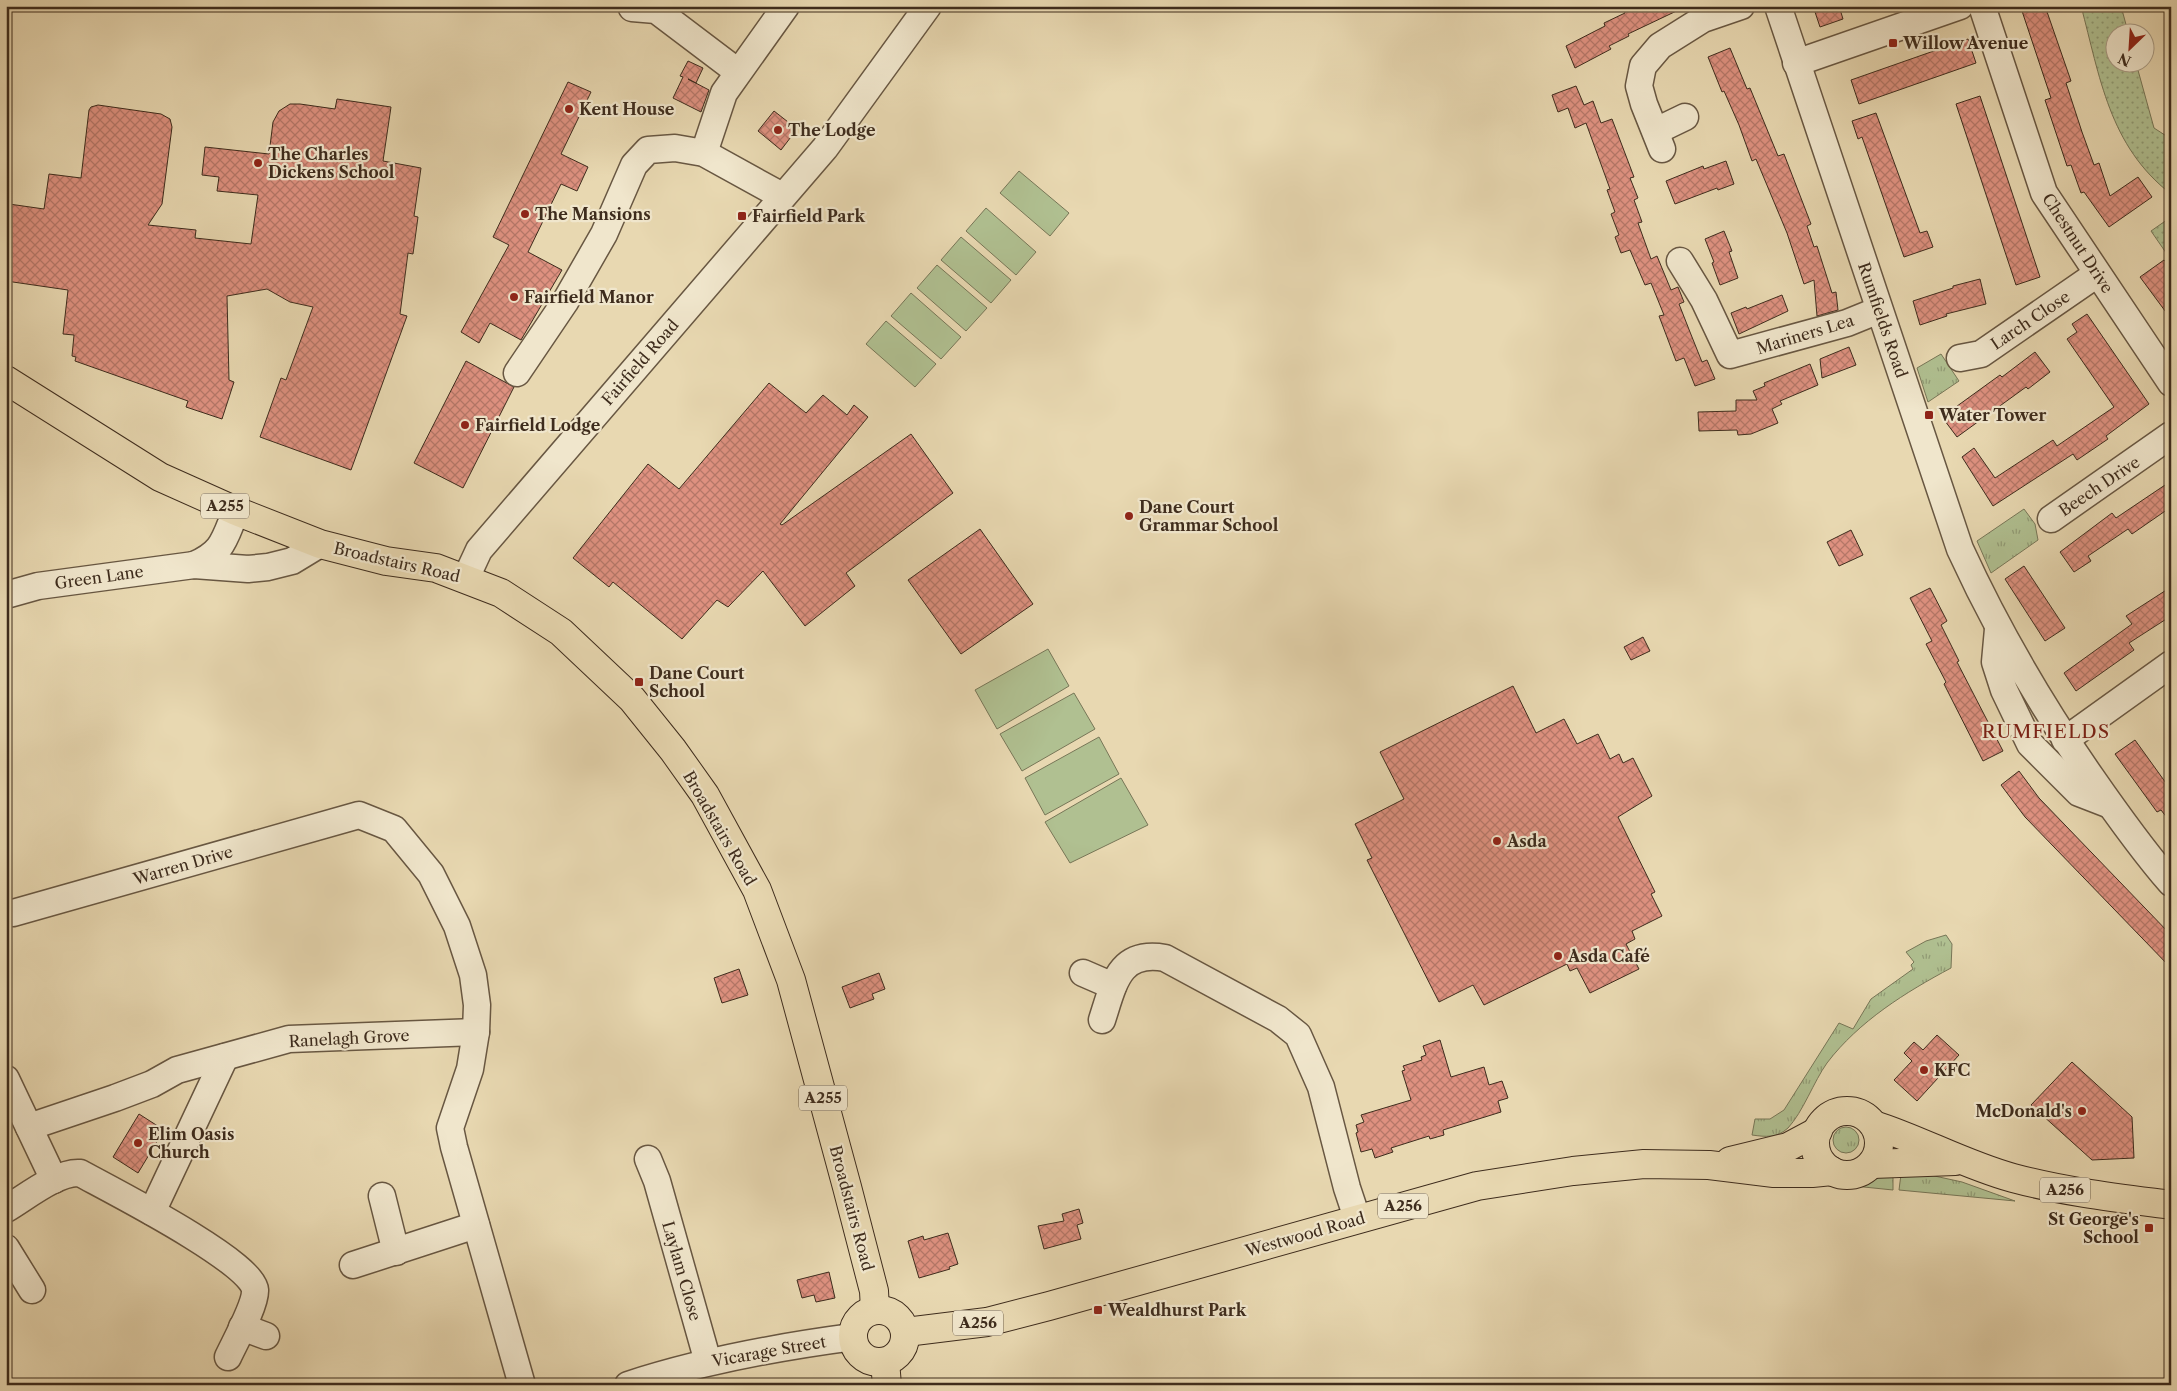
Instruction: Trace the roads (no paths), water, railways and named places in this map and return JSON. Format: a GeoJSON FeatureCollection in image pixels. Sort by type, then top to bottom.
{"type":"FeatureCollection","features":[{"type":"Feature","properties":{"kind":"main road","name":"Broadstairs Road"},"geometry":{"type":"LineString","coordinates":[[6,380],[160,477],[236,511],[320,544],[386,560],[436,568],[501,593],[561,632],[632,699],[673,750],[705,795],[757,890],[791,980],[874,1291],[875,1310]]}},
{"type":"Feature","properties":{"kind":"main road"},"geometry":{"type":"LineString","coordinates":[[1846,1111],[1862,1115],[1874,1125],[1878,1135],[1877,1155],[1872,1164],[1853,1174],[1842,1174],[1832,1171],[1819,1158],[1815,1140],[1818,1131],[1830,1116],[1846,1111]]}},
{"type":"Feature","properties":{"kind":"main road","name":"A256"},"geometry":{"type":"LineString","coordinates":[[1874,1125],[1901,1134],[1962,1161],[2012,1178],[2068,1191],[2171,1205]]}},
{"type":"Feature","properties":{"kind":"main road","name":"Westwood Road"},"geometry":{"type":"LineString","coordinates":[[1708,1165],[1788,1147],[1818,1131]]}},
{"type":"Feature","properties":{"kind":"main road","name":"A256"},"geometry":{"type":"LineString","coordinates":[[1872,1164],[1962,1161]]}},
{"type":"Feature","properties":{"kind":"main road","name":"Westwood Road"},"geometry":{"type":"LineString","coordinates":[[906,1332],[987,1322],[1050,1306],[1477,1186],[1554,1174],[1644,1164],[1708,1165],[1774,1173],[1832,1171]]}},
{"type":"Feature","properties":{"kind":"main road"},"geometry":{"type":"LineString","coordinates":[[875,1310],[891,1312],[898,1317],[906,1332],[903,1347],[886,1373],[858,1351],[853,1337],[857,1322],[868,1312],[875,1310]]}},
{"type":"Feature","properties":{"kind":"street"},"geometry":{"type":"LineString","coordinates":[[704,153],[724,93],[786,6]]}},
{"type":"Feature","properties":{"kind":"street","name":"Fairfield Road"},"geometry":{"type":"LineString","coordinates":[[466,578],[479,550],[825,148],[928,6]]}},
{"type":"Feature","properties":{"kind":"street"},"geometry":{"type":"LineString","coordinates":[[1685,117],[1659,140],[1644,104],[1639,86],[1643,66],[1660,46],[1703,18],[1742,6]]}},
{"type":"Feature","properties":{"kind":"street","name":"Rumfields Road"},"geometry":{"type":"LineString","coordinates":[[1778,6],[1960,550],[1998,629],[2033,690],[2110,805],[2171,883]]}},
{"type":"Feature","properties":{"kind":"street"},"geometry":{"type":"LineString","coordinates":[[1796,63],[1960,6]]}},
{"type":"Feature","properties":{"kind":"street","name":"Chestnut Drive"},"geometry":{"type":"LineString","coordinates":[[1982,6],[2044,193],[2171,383]]}},
{"type":"Feature","properties":{"kind":"street"},"geometry":{"type":"LineString","coordinates":[[649,8],[738,72]]}},
{"type":"Feature","properties":{"kind":"street"},"geometry":{"type":"LineString","coordinates":[[516,373],[565,302],[599,242],[634,165],[648,150],[675,148],[704,153],[782,196]]}},
{"type":"Feature","properties":{"kind":"street","name":"Mariners Lea"},"geometry":{"type":"LineString","coordinates":[[1680,261],[1704,300],[1723,357],[1847,323],[1879,310]]}},
{"type":"Feature","properties":{"kind":"street","name":"Larch Close"},"geometry":{"type":"LineString","coordinates":[[1960,358],[1981,354],[2097,274]]}},
{"type":"Feature","properties":{"kind":"street","name":"Beech Drive"},"geometry":{"type":"LineString","coordinates":[[2051,518],[2171,435]]}},
{"type":"Feature","properties":{"kind":"street"},"geometry":{"type":"LineString","coordinates":[[236,511],[220,548],[229,560],[248,569]]}},
{"type":"Feature","properties":{"kind":"street","name":"Green Lane"},"geometry":{"type":"LineString","coordinates":[[6,595],[38,586],[194,565],[248,569],[268,567],[292,561],[320,544]]}},
{"type":"Feature","properties":{"kind":"street","name":"Green Lane"},"geometry":{"type":"LineString","coordinates":[[194,565],[209,558],[220,548]]}},
{"type":"Feature","properties":{"kind":"street"},"geometry":{"type":"LineString","coordinates":[[1998,629],[1994,662],[2004,690],[2030,744],[2079,793],[2110,805]]}},
{"type":"Feature","properties":{"kind":"street"},"geometry":{"type":"LineString","coordinates":[[2065,740],[2171,664]]}},
{"type":"Feature","properties":{"kind":"street","name":"Warren Drive"},"geometry":{"type":"LineString","coordinates":[[6,912],[13,913],[359,816],[394,829],[431,874],[457,926],[472,975],[476,1005],[476,1032]]}},
{"type":"Feature","properties":{"kind":"street"},"geometry":{"type":"LineString","coordinates":[[1102,1020],[1113,986],[1124,968],[1136,958],[1152,956],[1166,958],[1278,1019],[1298,1035],[1320,1087],[1347,1188],[1358,1218]]}},
{"type":"Feature","properties":{"kind":"street"},"geometry":{"type":"LineString","coordinates":[[1083,973],[1113,986]]}},
{"type":"Feature","properties":{"kind":"street"},"geometry":{"type":"LineString","coordinates":[[476,1032],[470,1070],[450,1128],[522,1385]]}},
{"type":"Feature","properties":{"kind":"street","name":"Ranelagh Grove"},"geometry":{"type":"LineString","coordinates":[[29,1127],[124,1095],[152,1084],[177,1070],[289,1039],[476,1032]]}},
{"type":"Feature","properties":{"kind":"street"},"geometry":{"type":"LineString","coordinates":[[152,1212],[224,1057]]}},
{"type":"Feature","properties":{"kind":"street"},"geometry":{"type":"LineString","coordinates":[[6,1079],[54,1180]]}},
{"type":"Feature","properties":{"kind":"street","name":"Laylam Close"},"geometry":{"type":"LineString","coordinates":[[660,1171],[708,1362]]}},
{"type":"Feature","properties":{"kind":"street"},"geometry":{"type":"LineString","coordinates":[[6,1209],[54,1180],[73,1172],[80,1173],[152,1212],[207,1245],[242,1271],[252,1281],[255,1290],[253,1303],[254,1331],[228,1357]]}},
{"type":"Feature","properties":{"kind":"street"},"geometry":{"type":"LineString","coordinates":[[382,1196],[396,1252]]}},
{"type":"Feature","properties":{"kind":"street"},"geometry":{"type":"LineString","coordinates":[[353,1264],[396,1252],[476,1225]]}},
{"type":"Feature","properties":{"kind":"street"},"geometry":{"type":"LineString","coordinates":[[6,1248],[32,1290]]}},
{"type":"Feature","properties":{"kind":"street","name":"Vicarage Street"},"geometry":{"type":"LineString","coordinates":[[628,1385],[657,1380],[708,1362],[790,1345],[853,1337]]}},
{"type":"Feature","properties":{"kind":"place","name":"Willow Avenue"},"geometry":{"type":"Point","coordinates":[1893,43]}},
{"type":"Feature","properties":{"kind":"place","name":"Kent House"},"geometry":{"type":"Point","coordinates":[569,109]}},
{"type":"Feature","properties":{"kind":"place","name":"The Lodge"},"geometry":{"type":"Point","coordinates":[778,130]}},
{"type":"Feature","properties":{"kind":"place","name":"The Charles Dickens School"},"geometry":{"type":"Point","coordinates":[258,163]}},
{"type":"Feature","properties":{"kind":"place","name":"The Mansions"},"geometry":{"type":"Point","coordinates":[525,214]}},
{"type":"Feature","properties":{"kind":"place","name":"Fairfield Park"},"geometry":{"type":"Point","coordinates":[742,216]}},
{"type":"Feature","properties":{"kind":"place","name":"Fairfield Manor"},"geometry":{"type":"Point","coordinates":[514,297]}},
{"type":"Feature","properties":{"kind":"place","name":"Water Tower"},"geometry":{"type":"Point","coordinates":[1929,415]}},
{"type":"Feature","properties":{"kind":"place","name":"Fairfield Lodge"},"geometry":{"type":"Point","coordinates":[465,425]}},
{"type":"Feature","properties":{"kind":"place","name":"Dane Court Grammar School"},"geometry":{"type":"Point","coordinates":[1129,516]}},
{"type":"Feature","properties":{"kind":"place","name":"Dane Court School"},"geometry":{"type":"Point","coordinates":[639,682]}},
{"type":"Feature","properties":{"kind":"place","name":"Asda"},"geometry":{"type":"Point","coordinates":[1497,841]}},
{"type":"Feature","properties":{"kind":"place","name":"Asda Café"},"geometry":{"type":"Point","coordinates":[1558,956]}},
{"type":"Feature","properties":{"kind":"place","name":"KFC"},"geometry":{"type":"Point","coordinates":[1924,1070]}},
{"type":"Feature","properties":{"kind":"place","name":"McDonald's"},"geometry":{"type":"Point","coordinates":[2082,1111]}},
{"type":"Feature","properties":{"kind":"place","name":"Elim Oasis Church"},"geometry":{"type":"Point","coordinates":[138,1143]}},
{"type":"Feature","properties":{"kind":"place","name":"St George's School"},"geometry":{"type":"Point","coordinates":[2149,1228]}},
{"type":"Feature","properties":{"kind":"place","name":"Wealdhurst Park"},"geometry":{"type":"Point","coordinates":[1098,1310]}},
{"type":"Feature","properties":{"kind":"district","name":"RUMFIELDS"},"geometry":{"type":"Point","coordinates":[2046,731]}}]}
